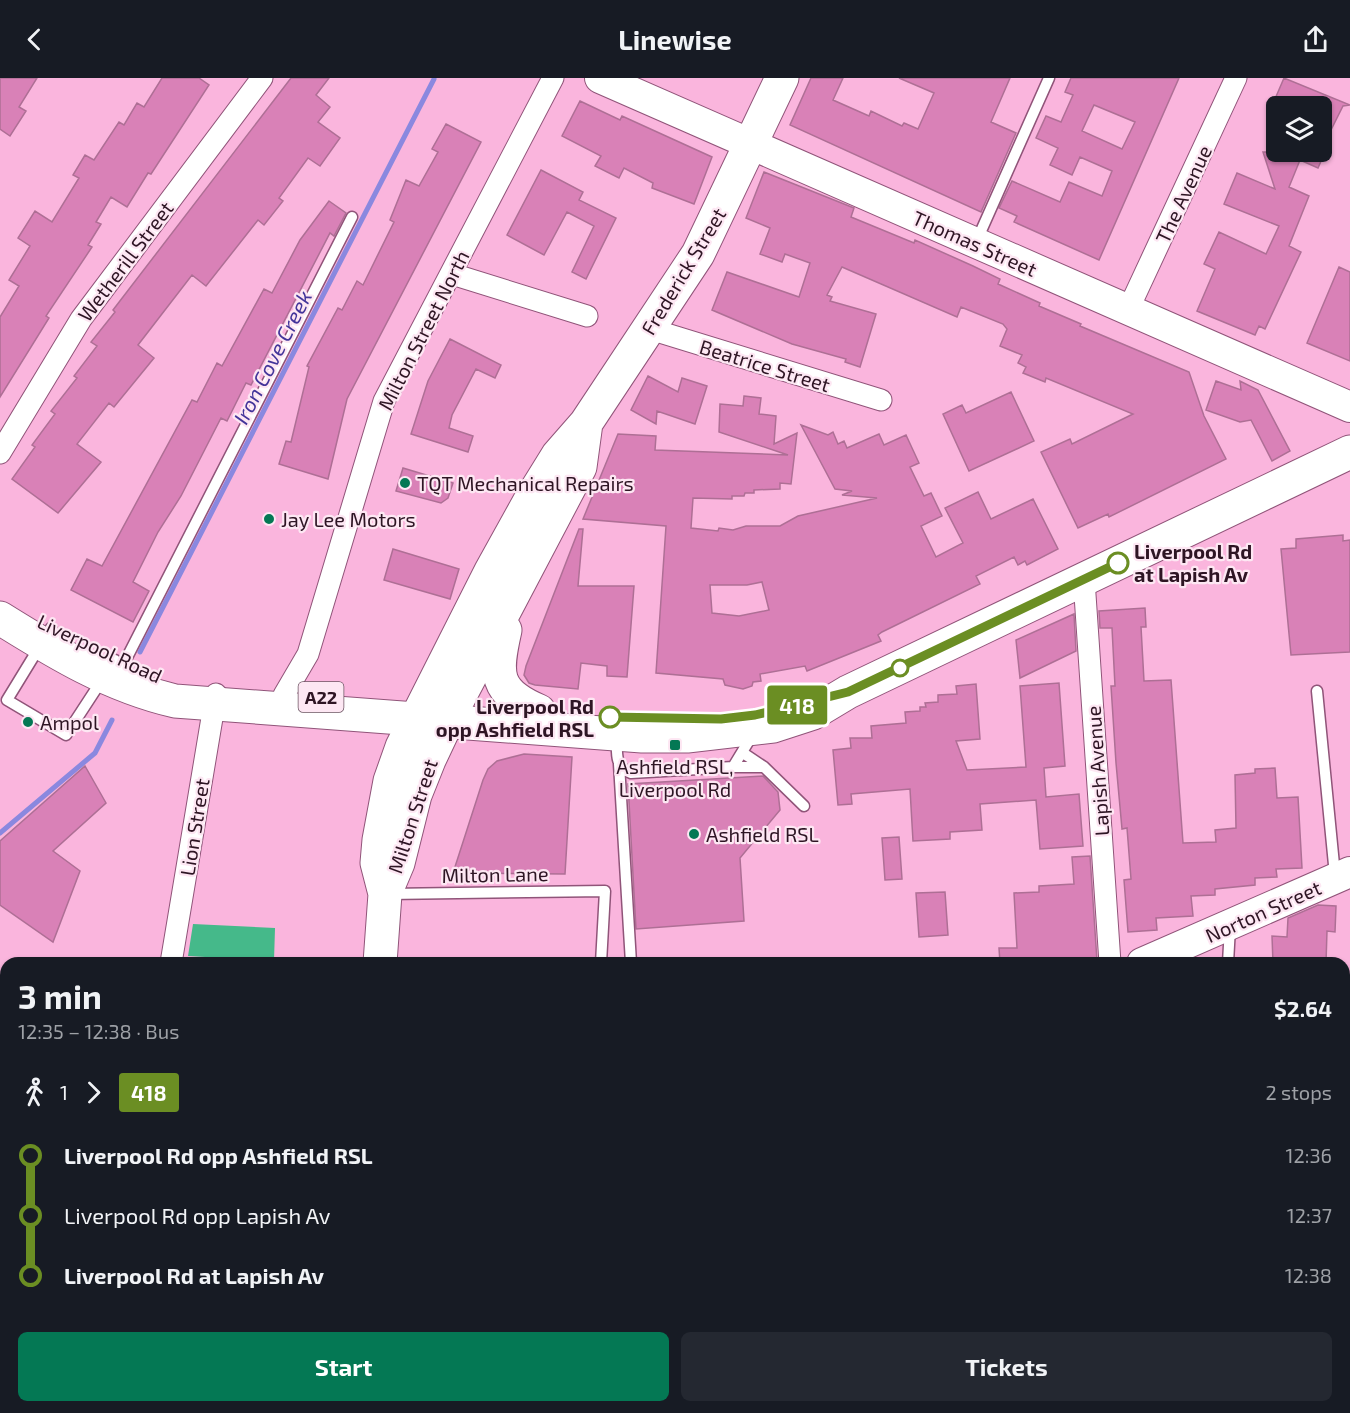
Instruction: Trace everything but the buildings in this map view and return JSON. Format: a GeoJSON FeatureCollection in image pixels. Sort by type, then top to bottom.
{"type":"FeatureCollection","features":[{"type":"Feature","properties":{"kind":"main road","name":"Thomas Street"},"geometry":{"type":"LineString","coordinates":[[600,78],[1350,407]]}},
{"type":"Feature","properties":{"kind":"main road","name":"Frederick Street"},"geometry":{"type":"LineString","coordinates":[[436,712],[485,582],[558,455],[586,423],[698,254],[782,78]]}},
{"type":"Feature","properties":{"kind":"main road","name":"Frederick Street"},"geometry":{"type":"LineString","coordinates":[[436,712],[510,602],[580,468],[586,423]]}},
{"type":"Feature","properties":{"kind":"main road","name":"Liverpool Road"},"geometry":{"type":"LineString","coordinates":[[0,618],[46,635],[114,671],[145,694],[175,701],[284,695],[436,712],[618,749],[687,736],[750,741],[813,713],[848,692],[1350,452]]}},
{"type":"Feature","properties":{"kind":"main road","name":"Liverpool Road"},"geometry":{"type":"LineString","coordinates":[[0,599],[46,635]]}},
{"type":"Feature","properties":{"kind":"main road"},"geometry":{"type":"LineString","coordinates":[[510,602],[498,675],[501,684],[514,698],[539,711]]}},
{"type":"Feature","properties":{"kind":"main road","name":"Liverpool Road"},"geometry":{"type":"LineString","coordinates":[[215,698],[436,712],[539,711],[622,718],[721,719],[755,715],[848,692]]}},
{"type":"Feature","properties":{"kind":"main road","name":"Milton Street"},"geometry":{"type":"LineString","coordinates":[[380,957],[385,894],[398,863],[436,712]]}},
{"type":"Feature","properties":{"kind":"main road","name":"Norton Street"},"geometry":{"type":"LineString","coordinates":[[1156,957],[1343,875]]}},
{"type":"Feature","properties":{"kind":"street","name":"Wetherill Street"},"geometry":{"type":"LineString","coordinates":[[0,453],[81,319],[262,78]]}},
{"type":"Feature","properties":{"kind":"street","name":"Milton Street North"},"geometry":{"type":"LineString","coordinates":[[284,695],[308,654],[384,401],[553,78]]}},
{"type":"Feature","properties":{"kind":"street","name":"The Avenue"},"geometry":{"type":"LineString","coordinates":[[1128,310],[1236,78]]}},
{"type":"Feature","properties":{"kind":"street"},"geometry":{"type":"LineString","coordinates":[[452,274],[587,316]]}},
{"type":"Feature","properties":{"kind":"street","name":"Beatrice Street"},"geometry":{"type":"LineString","coordinates":[[650,329],[881,400]]}},
{"type":"Feature","properties":{"kind":"street","name":"Lapish Avenue"},"geometry":{"type":"LineString","coordinates":[[1084,579],[1110,957]]}},
{"type":"Feature","properties":{"kind":"street","name":"Lion Street"},"geometry":{"type":"LineString","coordinates":[[172,957],[215,698]]}},
{"type":"Feature","properties":{"kind":"lane"},"geometry":{"type":"LineString","coordinates":[[976,243],[1049,78]]}},
{"type":"Feature","properties":{"kind":"lane"},"geometry":{"type":"LineString","coordinates":[[46,635],[7,700],[66,735],[114,671],[352,217]]}},
{"type":"Feature","properties":{"kind":"lane"},"geometry":{"type":"LineString","coordinates":[[1317,691],[1343,875]]}},
{"type":"Feature","properties":{"kind":"lane"},"geometry":{"type":"LineString","coordinates":[[733,767],[750,741],[764,767],[804,806]]}},
{"type":"Feature","properties":{"kind":"lane"},"geometry":{"type":"LineString","coordinates":[[618,749],[622,770],[631,773],[764,767]]}},
{"type":"Feature","properties":{"kind":"lane"},"geometry":{"type":"LineString","coordinates":[[618,749],[631,957]]}},
{"type":"Feature","properties":{"kind":"lane","name":"Milton Lane"},"geometry":{"type":"LineString","coordinates":[[385,894],[605,891],[601,957]]}},
{"type":"Feature","properties":{"kind":"lane"},"geometry":{"type":"LineString","coordinates":[[1228,957],[1230,926]]}},
{"type":"Feature","properties":{"kind":"green space"},"geometry":{"type":"Polygon","coordinates":[[[193,924],[275,928],[274,957],[188,956],[193,924]]]}},
{"type":"Feature","properties":{"kind":"waterway","name":"Iron Cove Creek"},"geometry":{"type":"LineString","coordinates":[[140,652],[434,79]]}},
{"type":"Feature","properties":{"kind":"waterway","name":"Iron Cove Creek"},"geometry":{"type":"LineString","coordinates":[[0,833],[95,753],[112,720]]}},
{"type":"Feature","properties":{"kind":"bus line","name":"418"},"geometry":{"type":"LineString","coordinates":[[610,717],[721,719],[755,715],[848,692],[1118,563]]}},
{"type":"Feature","properties":{"kind":"place","name":"TQT Mechanical Repairs"},"geometry":{"type":"Point","coordinates":[405,483]}},
{"type":"Feature","properties":{"kind":"place","name":"Jay Lee Motors"},"geometry":{"type":"Point","coordinates":[269,519]}},
{"type":"Feature","properties":{"kind":"place","name":"Liverpool Rd at Lapish Av"},"geometry":{"type":"Point","coordinates":[1118,563]}},
{"type":"Feature","properties":{"kind":"place","name":"Liverpool Rd opp Ashfield RSL"},"geometry":{"type":"Point","coordinates":[610,717]}},
{"type":"Feature","properties":{"kind":"place","name":"Ampol"},"geometry":{"type":"Point","coordinates":[28,722]}},
{"type":"Feature","properties":{"kind":"place","name":"Ashfield RSL, Liverpool Rd"},"geometry":{"type":"Point","coordinates":[675,745]}},
{"type":"Feature","properties":{"kind":"place","name":"Ashfield RSL"},"geometry":{"type":"Point","coordinates":[694,834]}}]}
